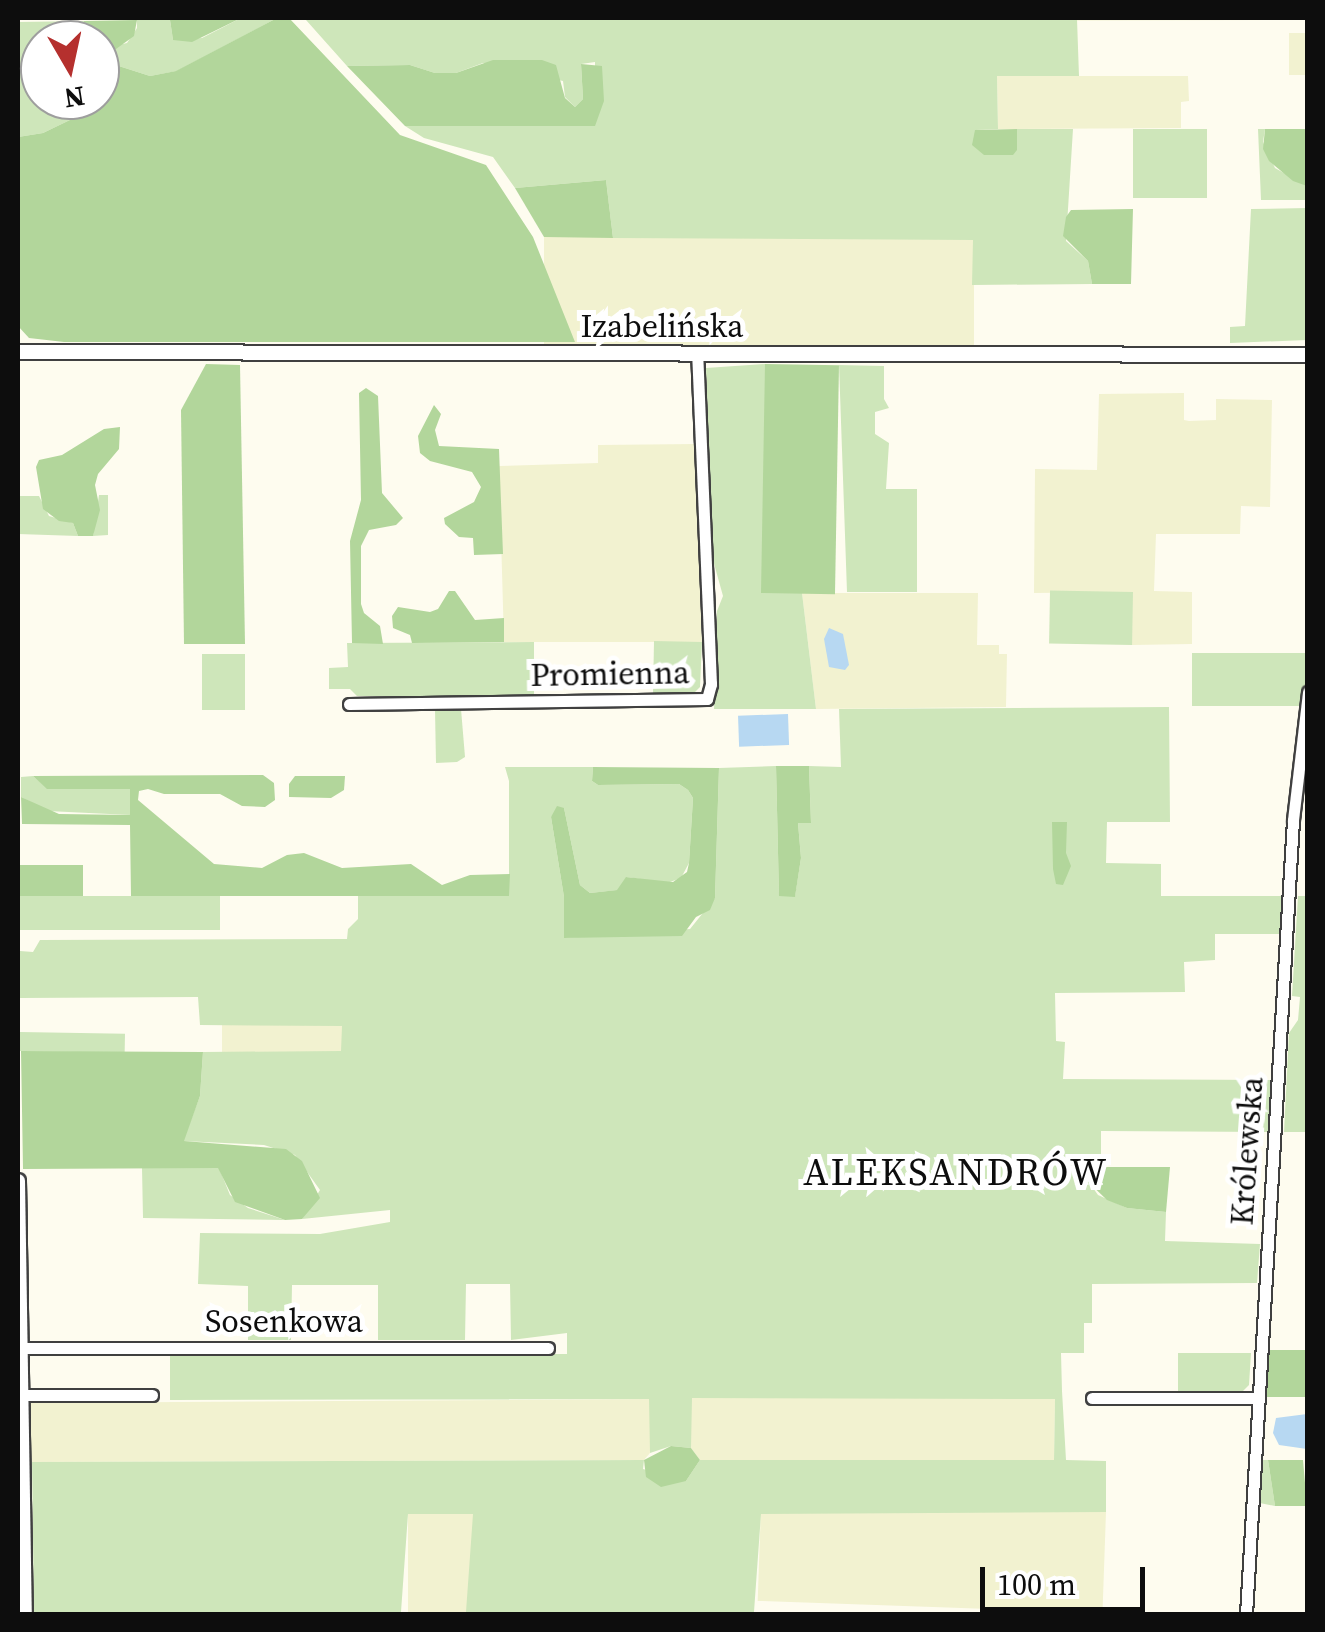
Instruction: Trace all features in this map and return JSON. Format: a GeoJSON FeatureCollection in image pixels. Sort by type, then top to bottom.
{"type":"FeatureCollection","features":[{"type":"Feature","properties":{"kind":"street","name":"Izabelińska"},"geometry":{"type":"LineString","coordinates":[[18,352],[1308,355]]}},
{"type":"Feature","properties":{"kind":"street","name":"Promienna"},"geometry":{"type":"LineString","coordinates":[[349,704],[707,699],[711,684],[697,354]]}},
{"type":"Feature","properties":{"kind":"street","name":"Królewska"},"geometry":{"type":"LineString","coordinates":[[1246,1614],[1293,820],[1308,692]]}},
{"type":"Feature","properties":{"kind":"street"},"geometry":{"type":"LineString","coordinates":[[1293,820],[1308,820]]}},
{"type":"Feature","properties":{"kind":"street"},"geometry":{"type":"LineString","coordinates":[[18,1181],[24,1614]]}},
{"type":"Feature","properties":{"kind":"street","name":"Sosenkowa"},"geometry":{"type":"LineString","coordinates":[[20,1348],[548,1348]]}},
{"type":"Feature","properties":{"kind":"street"},"geometry":{"type":"LineString","coordinates":[[21,1395],[152,1395]]}},
{"type":"Feature","properties":{"kind":"street"},"geometry":{"type":"LineString","coordinates":[[1092,1398],[1257,1398]]}},
{"type":"Feature","properties":{"kind":"green space"},"geometry":{"type":"Polygon","coordinates":[[[241,18],[277,18],[177,71],[150,76],[120,66],[120,45],[127,43],[137,28],[137,20],[170,20],[173,40],[202,38],[241,18]]]}},
{"type":"Feature","properties":{"kind":"green space"},"geometry":{"type":"Polygon","coordinates":[[[241,18],[192,42],[173,40],[170,20],[241,18]]]}},
{"type":"Feature","properties":{"kind":"green space"},"geometry":{"type":"Polygon","coordinates":[[[277,18],[289,18],[400,135],[486,165],[533,237],[575,342],[64,342],[29,338],[18,326],[18,137],[43,133],[70,120],[120,120],[120,66],[150,76],[176,71],[277,18]]]}},
{"type":"Feature","properties":{"kind":"green space"},"geometry":{"type":"Polygon","coordinates":[[[1307,18],[1308,20],[856,21],[1307,18]]]}},
{"type":"Feature","properties":{"kind":"green space"},"geometry":{"type":"Polygon","coordinates":[[[1077,19],[1079,76],[997,76],[998,129],[976,130],[1017,150],[1017,129],[1073,129],[1066,241],[1088,261],[1092,284],[972,285],[973,240],[613,238],[606,180],[515,188],[493,157],[424,138],[405,126],[595,126],[595,62],[581,64],[583,99],[575,107],[565,97],[563,81],[483,63],[456,73],[435,73],[410,65],[347,66],[306,20],[1077,19]]]}},
{"type":"Feature","properties":{"kind":"green space"},"geometry":{"type":"Polygon","coordinates":[[[120,20],[137,20],[134,36],[120,46],[120,20]]]}},
{"type":"Feature","properties":{"kind":"green space"},"geometry":{"type":"Polygon","coordinates":[[[18,22],[20,120],[70,120],[43,133],[18,137],[18,22]]]}},
{"type":"Feature","properties":{"kind":"green space"},"geometry":{"type":"Polygon","coordinates":[[[1289,33],[1307,33],[1307,75],[1289,75],[1289,33]]]}},
{"type":"Feature","properties":{"kind":"green space"},"geometry":{"type":"Polygon","coordinates":[[[493,60],[542,60],[556,65],[565,98],[575,107],[583,99],[581,64],[602,66],[604,101],[595,126],[405,126],[347,66],[410,65],[435,73],[456,73],[493,60]]]}},
{"type":"Feature","properties":{"kind":"green space"},"geometry":{"type":"Polygon","coordinates":[[[997,76],[1188,76],[1189,101],[1181,102],[1181,128],[998,129],[997,76]]]}},
{"type":"Feature","properties":{"kind":"green space"},"geometry":{"type":"Polygon","coordinates":[[[1017,129],[1017,150],[1013,155],[984,155],[972,145],[975,130],[1017,129]]]}},
{"type":"Feature","properties":{"kind":"green space"},"geometry":{"type":"Polygon","coordinates":[[[1133,129],[1207,129],[1207,198],[1133,198],[1133,129]]]}},
{"type":"Feature","properties":{"kind":"green space"},"geometry":{"type":"Polygon","coordinates":[[[1258,129],[1265,129],[1263,142],[1275,168],[1307,186],[1307,200],[1261,200],[1258,129]]]}},
{"type":"Feature","properties":{"kind":"green space"},"geometry":{"type":"Polygon","coordinates":[[[1265,129],[1307,129],[1307,186],[1293,181],[1269,161],[1263,149],[1265,129]]]}},
{"type":"Feature","properties":{"kind":"green space"},"geometry":{"type":"Polygon","coordinates":[[[606,180],[613,238],[544,237],[515,188],[606,180]]]}},
{"type":"Feature","properties":{"kind":"green space"},"geometry":{"type":"Polygon","coordinates":[[[1307,208],[1307,340],[1230,343],[1230,327],[1245,326],[1251,209],[1307,208]]]}},
{"type":"Feature","properties":{"kind":"green space"},"geometry":{"type":"Polygon","coordinates":[[[1133,209],[1131,284],[1092,284],[1088,261],[1063,236],[1066,217],[1071,210],[1133,209]]]}},
{"type":"Feature","properties":{"kind":"green space"},"geometry":{"type":"Polygon","coordinates":[[[544,237],[974,237],[974,350],[544,350],[544,237]]]}},
{"type":"Feature","properties":{"kind":"green space"},"geometry":{"type":"Polygon","coordinates":[[[206,364],[240,365],[245,644],[184,644],[181,410],[206,364]]]}},
{"type":"Feature","properties":{"kind":"green space"},"geometry":{"type":"Polygon","coordinates":[[[765,364],[772,593],[802,593],[816,709],[714,709],[717,611],[723,596],[713,560],[706,368],[765,364]]]}},
{"type":"Feature","properties":{"kind":"green space"},"geometry":{"type":"Polygon","coordinates":[[[765,364],[839,365],[835,594],[761,593],[765,364]]]}},
{"type":"Feature","properties":{"kind":"green space"},"geometry":{"type":"Polygon","coordinates":[[[839,365],[884,366],[884,399],[889,408],[875,412],[875,434],[889,443],[886,489],[917,489],[917,592],[847,592],[839,365]]]}},
{"type":"Feature","properties":{"kind":"green space"},"geometry":{"type":"Polygon","coordinates":[[[366,388],[378,396],[382,493],[403,518],[396,525],[369,530],[361,546],[361,604],[364,613],[380,626],[383,644],[352,643],[350,541],[361,500],[359,393],[366,388]]]}},
{"type":"Feature","properties":{"kind":"green space"},"geometry":{"type":"Polygon","coordinates":[[[1184,393],[1184,420],[1189,421],[1216,420],[1216,399],[1272,400],[1270,507],[1241,506],[1240,534],[1156,534],[1154,591],[1192,592],[1192,644],[1132,645],[1132,592],[1034,593],[1035,469],[1097,470],[1099,394],[1184,393]]]}},
{"type":"Feature","properties":{"kind":"green space"},"geometry":{"type":"Polygon","coordinates":[[[434,405],[441,414],[435,430],[439,446],[499,449],[503,554],[474,555],[473,538],[459,537],[445,524],[444,518],[474,502],[481,487],[472,472],[430,461],[420,453],[418,436],[434,405]]]}},
{"type":"Feature","properties":{"kind":"green space"},"geometry":{"type":"Polygon","coordinates":[[[120,427],[119,449],[98,474],[95,485],[100,510],[93,536],[78,536],[73,523],[59,521],[43,509],[36,467],[39,460],[62,455],[104,429],[120,427]]]}},
{"type":"Feature","properties":{"kind":"green space"},"geometry":{"type":"Polygon","coordinates":[[[695,444],[702,642],[504,642],[499,466],[598,463],[598,445],[695,444]]]}},
{"type":"Feature","properties":{"kind":"green space"},"geometry":{"type":"Polygon","coordinates":[[[99,495],[108,495],[108,535],[93,536],[99,495]]]}},
{"type":"Feature","properties":{"kind":"green space"},"geometry":{"type":"Polygon","coordinates":[[[18,496],[39,496],[49,516],[73,523],[78,536],[18,534],[18,496]]]}},
{"type":"Feature","properties":{"kind":"green space"},"geometry":{"type":"Polygon","coordinates":[[[449,591],[455,591],[475,620],[504,618],[504,642],[412,643],[410,635],[393,628],[392,616],[398,607],[430,612],[438,609],[449,591]]]}},
{"type":"Feature","properties":{"kind":"green space"},"geometry":{"type":"Polygon","coordinates":[[[1050,591],[1133,592],[1132,645],[1049,644],[1050,591]]]}},
{"type":"Feature","properties":{"kind":"green space"},"geometry":{"type":"Polygon","coordinates":[[[802,593],[978,593],[977,645],[999,645],[999,654],[1007,654],[1006,707],[816,709],[802,593]]]}},
{"type":"Feature","properties":{"kind":"green space"},"geometry":{"type":"Polygon","coordinates":[[[654,641],[702,642],[700,687],[692,695],[653,695],[654,641]]]}},
{"type":"Feature","properties":{"kind":"green space"},"geometry":{"type":"Polygon","coordinates":[[[534,642],[534,696],[357,696],[350,689],[329,689],[329,668],[348,667],[347,643],[534,642]]]}},
{"type":"Feature","properties":{"kind":"green space"},"geometry":{"type":"Polygon","coordinates":[[[1192,653],[1305,653],[1305,706],[1192,706],[1192,653]]]}},
{"type":"Feature","properties":{"kind":"green space"},"geometry":{"type":"Polygon","coordinates":[[[202,654],[245,654],[245,710],[202,710],[202,654]]]}},
{"type":"Feature","properties":{"kind":"green space"},"geometry":{"type":"Polygon","coordinates":[[[1169,707],[1170,822],[1107,822],[1106,863],[1161,864],[1161,896],[1281,896],[1281,934],[1215,934],[1215,960],[1184,962],[1185,992],[1055,993],[1056,1041],[1065,1042],[1063,1079],[1273,1080],[1269,1132],[1101,1131],[1101,1167],[1079,1168],[1098,1195],[1127,1208],[1166,1212],[1165,1241],[1260,1244],[1257,1283],[1092,1284],[1092,1323],[1084,1323],[1084,1353],[1061,1353],[1066,1460],[1106,1461],[1106,1512],[761,1514],[754,1612],[804,1614],[34,1614],[32,1462],[644,1460],[643,1469],[686,1481],[700,1460],[1054,1460],[1055,1399],[692,1398],[691,1448],[671,1446],[650,1453],[649,1399],[170,1400],[170,1354],[567,1354],[567,1333],[511,1340],[510,1284],[466,1284],[465,1340],[378,1340],[378,1285],[292,1285],[291,1340],[248,1340],[248,1286],[198,1284],[200,1233],[320,1234],[390,1222],[390,1210],[302,1219],[320,1190],[295,1155],[264,1145],[183,1141],[200,1096],[203,1052],[341,1051],[342,1026],[200,1025],[198,997],[20,998],[20,951],[33,952],[40,940],[347,939],[348,929],[358,919],[358,896],[509,896],[509,781],[505,767],[593,767],[592,781],[598,785],[679,784],[693,798],[689,863],[681,878],[667,883],[627,877],[618,890],[590,893],[580,885],[564,808],[551,817],[564,897],[564,938],[690,929],[715,898],[719,768],[776,766],[779,895],[795,896],[801,858],[798,823],[811,823],[809,766],[841,767],[839,709],[1169,707]],[[408,1514],[401,1612],[466,1612],[473,1514],[408,1514]]]}},
{"type":"Feature","properties":{"kind":"green space"},"geometry":{"type":"Polygon","coordinates":[[[461,709],[465,757],[457,762],[436,763],[435,710],[461,709]]]}},
{"type":"Feature","properties":{"kind":"green space"},"geometry":{"type":"Polygon","coordinates":[[[776,766],[809,766],[811,823],[798,823],[801,858],[795,897],[779,896],[776,766]]]}},
{"type":"Feature","properties":{"kind":"green space"},"geometry":{"type":"Polygon","coordinates":[[[593,767],[719,768],[715,898],[710,910],[696,917],[682,936],[564,938],[564,897],[551,817],[557,806],[564,808],[580,885],[590,893],[617,890],[626,877],[673,882],[687,872],[689,863],[693,798],[688,790],[679,784],[598,785],[592,781],[593,767]]]}},
{"type":"Feature","properties":{"kind":"green space"},"geometry":{"type":"Polygon","coordinates":[[[263,775],[274,783],[275,800],[265,807],[242,806],[220,794],[164,794],[148,789],[139,791],[138,800],[214,864],[262,868],[287,855],[304,853],[342,868],[411,864],[442,885],[470,875],[510,874],[509,896],[131,896],[130,825],[22,824],[21,797],[59,814],[130,815],[130,789],[47,789],[33,776],[263,775]]]}},
{"type":"Feature","properties":{"kind":"green space"},"geometry":{"type":"Polygon","coordinates":[[[33,776],[48,789],[130,789],[130,815],[48,811],[21,797],[21,777],[33,776]]]}},
{"type":"Feature","properties":{"kind":"green space"},"geometry":{"type":"Polygon","coordinates":[[[295,776],[345,776],[344,790],[331,798],[289,797],[289,784],[295,776]]]}},
{"type":"Feature","properties":{"kind":"green space"},"geometry":{"type":"Polygon","coordinates":[[[1052,822],[1067,822],[1066,853],[1071,866],[1063,885],[1056,884],[1053,869],[1052,822]]]}},
{"type":"Feature","properties":{"kind":"green space"},"geometry":{"type":"Polygon","coordinates":[[[19,865],[83,865],[83,896],[19,896],[19,865]]]}},
{"type":"Feature","properties":{"kind":"green space"},"geometry":{"type":"Polygon","coordinates":[[[19,896],[220,896],[220,930],[19,930],[19,896]]]}},
{"type":"Feature","properties":{"kind":"green space"},"geometry":{"type":"Polygon","coordinates":[[[1298,896],[1307,896],[1307,1132],[1284,1132],[1289,1033],[1298,1020],[1300,997],[1292,996],[1298,896]]]}},
{"type":"Feature","properties":{"kind":"green space"},"geometry":{"type":"Polygon","coordinates":[[[222,1025],[342,1025],[342,1052],[222,1052],[222,1025]]]}},
{"type":"Feature","properties":{"kind":"green space"},"geometry":{"type":"Polygon","coordinates":[[[20,1032],[125,1034],[125,1053],[20,1051],[20,1032]]]}},
{"type":"Feature","properties":{"kind":"green space"},"geometry":{"type":"Polygon","coordinates":[[[21,1051],[203,1052],[200,1096],[184,1141],[286,1149],[302,1161],[320,1198],[302,1219],[285,1220],[235,1202],[218,1168],[23,1169],[21,1051]]]}},
{"type":"Feature","properties":{"kind":"green space"},"geometry":{"type":"Polygon","coordinates":[[[1079,1167],[1170,1167],[1166,1212],[1127,1208],[1107,1200],[1083,1177],[1079,1167]]]}},
{"type":"Feature","properties":{"kind":"green space"},"geometry":{"type":"Polygon","coordinates":[[[142,1168],[219,1168],[230,1195],[248,1208],[285,1220],[143,1218],[142,1168]]]}},
{"type":"Feature","properties":{"kind":"green space"},"geometry":{"type":"Polygon","coordinates":[[[1266,1350],[1307,1350],[1307,1397],[1266,1397],[1266,1350]]]}},
{"type":"Feature","properties":{"kind":"green space"},"geometry":{"type":"Polygon","coordinates":[[[1178,1353],[1251,1353],[1249,1385],[1243,1391],[1178,1391],[1178,1353]]]}},
{"type":"Feature","properties":{"kind":"green space"},"geometry":{"type":"Polygon","coordinates":[[[691,1398],[1055,1398],[1054,1460],[700,1460],[691,1448],[691,1398]]]}},
{"type":"Feature","properties":{"kind":"green space"},"geometry":{"type":"Polygon","coordinates":[[[650,1399],[650,1453],[644,1460],[29,1462],[28,1403],[650,1399]]]}},
{"type":"Feature","properties":{"kind":"green space"},"geometry":{"type":"Polygon","coordinates":[[[671,1446],[691,1448],[700,1460],[686,1481],[661,1487],[646,1477],[644,1460],[671,1446]]]}},
{"type":"Feature","properties":{"kind":"green space"},"geometry":{"type":"Polygon","coordinates":[[[1259,1460],[1268,1460],[1275,1506],[1255,1502],[1259,1460]]]}},
{"type":"Feature","properties":{"kind":"green space"},"geometry":{"type":"Polygon","coordinates":[[[1268,1460],[1303,1460],[1307,1506],[1275,1506],[1268,1460]]]}},
{"type":"Feature","properties":{"kind":"green space"},"geometry":{"type":"Polygon","coordinates":[[[761,1500],[1106,1512],[1102,1613],[758,1601],[761,1500]]]}},
{"type":"Feature","properties":{"kind":"green space"},"geometry":{"type":"Polygon","coordinates":[[[408,1514],[473,1514],[473,1613],[408,1613],[408,1514]]]}},
{"type":"Feature","properties":{"kind":"water"},"geometry":{"type":"Polygon","coordinates":[[[829,628],[843,634],[849,665],[845,670],[829,667],[824,639],[829,628]]]}},
{"type":"Feature","properties":{"kind":"water"},"geometry":{"type":"Polygon","coordinates":[[[788,714],[789,745],[739,747],[738,716],[788,714]]]}},
{"type":"Feature","properties":{"kind":"water"},"geometry":{"type":"Polygon","coordinates":[[[1307,1414],[1307,1449],[1279,1445],[1273,1433],[1276,1418],[1307,1414]]]}},
{"type":"Feature","properties":{"kind":"district","name":"ALEKSANDRÓW"},"geometry":{"type":"Point","coordinates":[956,1173]}}]}
